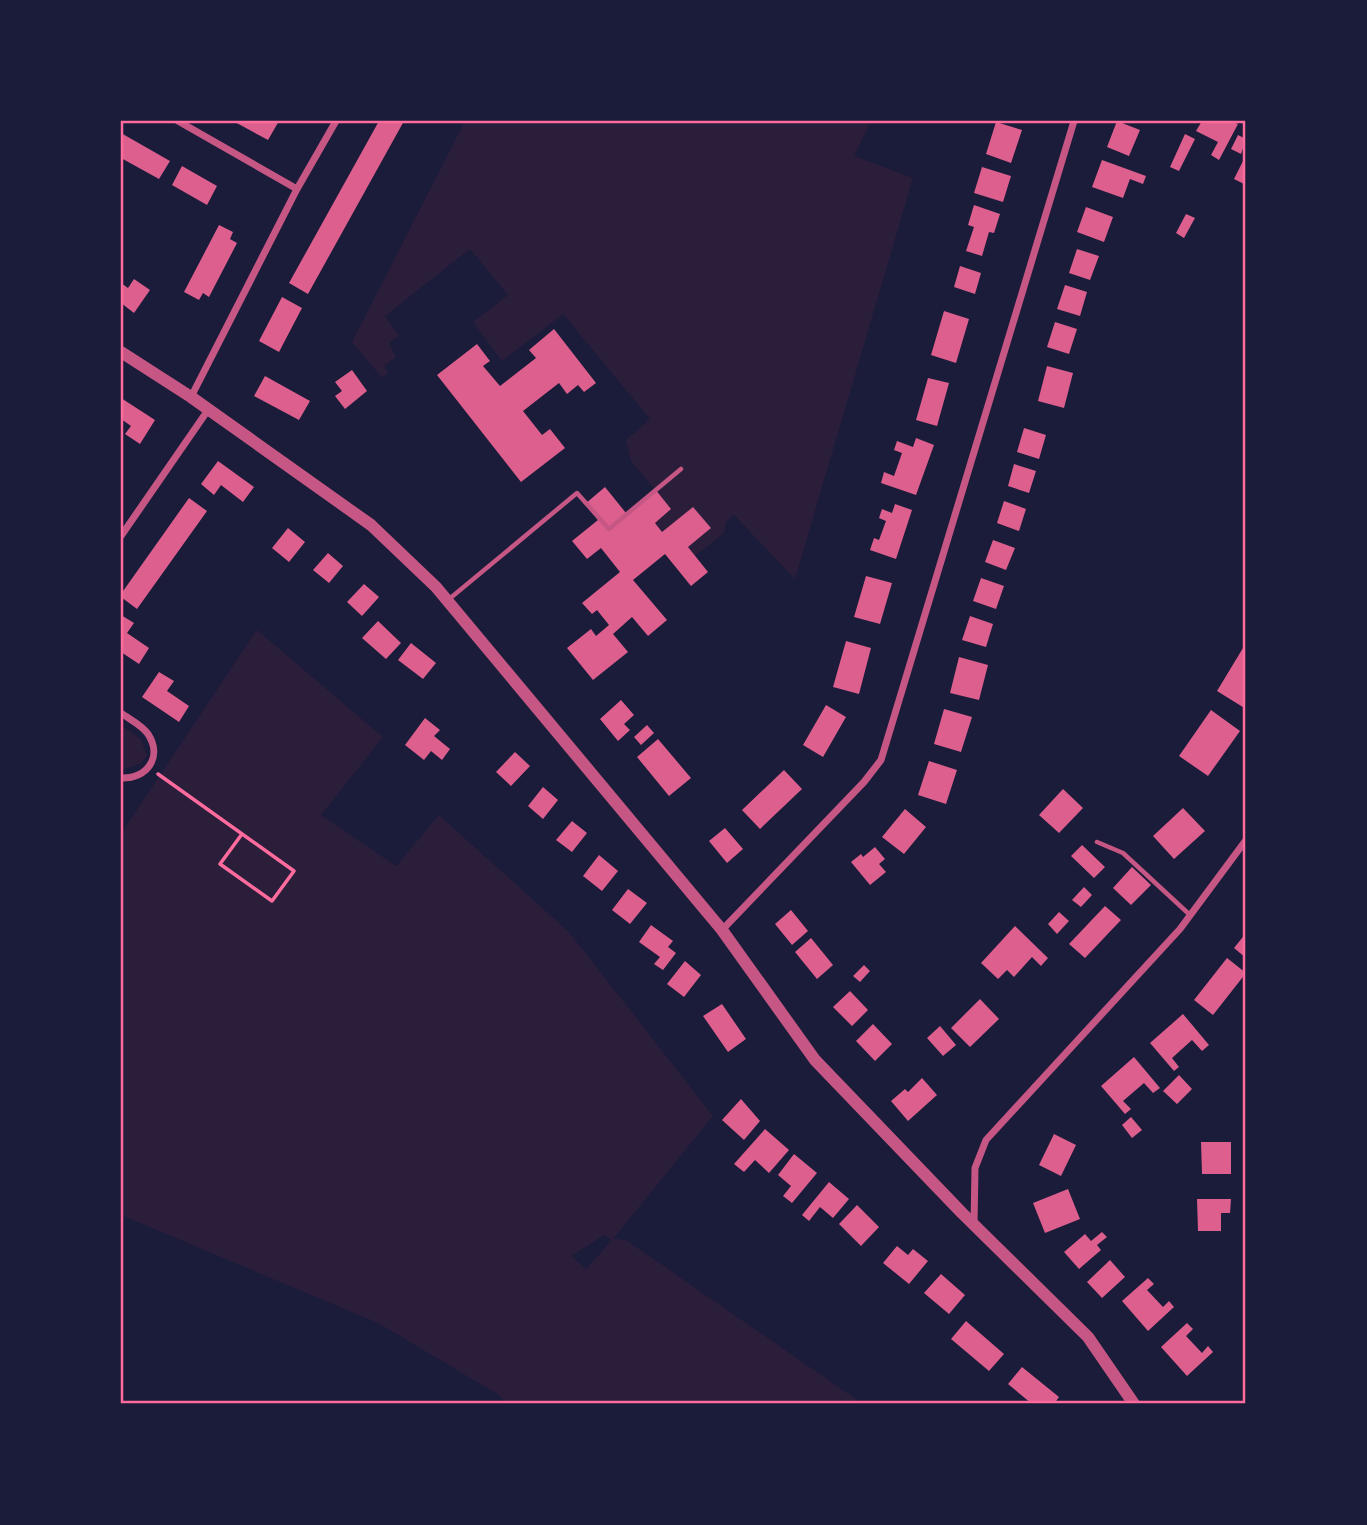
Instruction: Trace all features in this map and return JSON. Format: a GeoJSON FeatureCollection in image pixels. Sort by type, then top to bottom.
{"type":"FeatureCollection","features":[{"type":"Feature","properties":{"kind":"street"},"geometry":{"type":"LineString","coordinates":[[178,121],[297,189]]}},
{"type":"Feature","properties":{"kind":"street"},"geometry":{"type":"LineString","coordinates":[[191,397],[297,189],[336,121]]}},
{"type":"Feature","properties":{"kind":"street"},"geometry":{"type":"LineString","coordinates":[[722,930],[864,782],[881,760],[1074,121]]}},
{"type":"Feature","properties":{"kind":"street"},"geometry":{"type":"LineString","coordinates":[[121,352],[191,397],[371,524],[447,601],[722,930],[815,1060],[962,1213],[1088,1337],[1134,1404]]}},
{"type":"Feature","properties":{"kind":"street"},"geometry":{"type":"LineString","coordinates":[[121,536],[208,410]]}},
{"type":"Feature","properties":{"kind":"street"},"geometry":{"type":"LineString","coordinates":[[121,713],[147,732],[155,751],[152,764],[148,768],[130,778],[121,778]]}},
{"type":"Feature","properties":{"kind":"street"},"geometry":{"type":"LineString","coordinates":[[974,1225],[975,1168],[986,1140],[1181,929],[1246,840]]}},
{"type":"Feature","properties":{"kind":"lane"},"geometry":{"type":"LineString","coordinates":[[447,601],[577,493],[609,529],[681,469]]}},
{"type":"Feature","properties":{"kind":"lane"},"geometry":{"type":"LineString","coordinates":[[1097,842],[1123,853],[1191,915]]}},
{"type":"Feature","properties":{"kind":"path"},"geometry":{"type":"LineString","coordinates":[[148,768],[294,870],[272,901],[220,864],[242,834]]}},
{"type":"Feature","properties":{"kind":"shaded area"},"geometry":{"type":"Polygon","coordinates":[[[465,121],[865,121],[870,123],[854,156],[913,178],[795,579],[734,515],[726,522],[724,533],[695,556],[688,547],[711,528],[693,507],[662,532],[655,523],[671,509],[631,461],[626,440],[650,419],[563,314],[502,361],[473,322],[508,295],[470,249],[385,316],[399,336],[389,343],[396,357],[384,366],[388,372],[382,378],[352,342],[465,121]]]}},
{"type":"Feature","properties":{"kind":"shaded area"},"geometry":{"type":"Polygon","coordinates":[[[257,630],[383,737],[321,815],[396,866],[439,815],[569,932],[713,1116],[613,1239],[626,1240],[863,1404],[506,1404],[499,1395],[378,1323],[121,1215],[121,834],[257,630]],[[604,1235],[572,1256],[586,1269],[612,1240],[604,1235]]]}},
{"type":"Feature","properties":{"kind":"shaded area"},"geometry":{"type":"Polygon","coordinates":[[[121,725],[141,739],[147,756],[140,764],[121,770],[121,725]]]}},
{"type":"Feature","properties":{"kind":"building"},"geometry":{"type":"Polygon","coordinates":[[[233,121],[279,121],[268,140],[233,121]]]}},
{"type":"Feature","properties":{"kind":"building"},"geometry":{"type":"Polygon","coordinates":[[[379,121],[404,121],[308,294],[289,283],[379,121]]]}},
{"type":"Feature","properties":{"kind":"building"},"geometry":{"type":"Polygon","coordinates":[[[1117,121],[1140,130],[1129,156],[1107,147],[1117,121]]]}},
{"type":"Feature","properties":{"kind":"building"},"geometry":{"type":"Polygon","coordinates":[[[1202,121],[1231,121],[1238,124],[1219,160],[1211,155],[1218,142],[1196,131],[1202,121]]]}},
{"type":"Feature","properties":{"kind":"building"},"geometry":{"type":"Polygon","coordinates":[[[996,122],[1022,130],[1011,163],[986,154],[996,122]]]}},
{"type":"Feature","properties":{"kind":"building"},"geometry":{"type":"Polygon","coordinates":[[[121,133],[170,161],[159,179],[121,158],[121,133]]]}},
{"type":"Feature","properties":{"kind":"building"},"geometry":{"type":"Polygon","coordinates":[[[1185,134],[1195,139],[1179,171],[1170,167],[1185,134]]]}},
{"type":"Feature","properties":{"kind":"building"},"geometry":{"type":"Polygon","coordinates":[[[1238,135],[1246,139],[1241,154],[1231,149],[1238,135]]]}},
{"type":"Feature","properties":{"kind":"building"},"geometry":{"type":"Polygon","coordinates":[[[1246,155],[1246,185],[1234,179],[1246,155]]]}},
{"type":"Feature","properties":{"kind":"building"},"geometry":{"type":"Polygon","coordinates":[[[1102,160],[1146,176],[1143,184],[1130,179],[1123,198],[1092,187],[1102,160]]]}},
{"type":"Feature","properties":{"kind":"building"},"geometry":{"type":"Polygon","coordinates":[[[182,166],[217,186],[207,205],[172,185],[182,166]]]}},
{"type":"Feature","properties":{"kind":"building"},"geometry":{"type":"Polygon","coordinates":[[[982,167],[1011,176],[1003,202],[974,193],[982,167]]]}},
{"type":"Feature","properties":{"kind":"building"},"geometry":{"type":"Polygon","coordinates":[[[974,205],[1000,214],[994,233],[989,232],[982,256],[966,251],[974,227],[968,225],[974,205]]]}},
{"type":"Feature","properties":{"kind":"building"},"geometry":{"type":"Polygon","coordinates":[[[1086,207],[1113,217],[1104,242],[1077,232],[1086,207]]]}},
{"type":"Feature","properties":{"kind":"building"},"geometry":{"type":"Polygon","coordinates":[[[1186,214],[1195,218],[1184,238],[1176,233],[1186,214]]]}},
{"type":"Feature","properties":{"kind":"building"},"geometry":{"type":"Polygon","coordinates":[[[219,225],[233,232],[230,239],[237,243],[209,297],[203,293],[199,300],[184,292],[219,225]]]}},
{"type":"Feature","properties":{"kind":"building"},"geometry":{"type":"Polygon","coordinates":[[[1077,249],[1099,256],[1090,280],[1069,273],[1077,249]]]}},
{"type":"Feature","properties":{"kind":"building"},"geometry":{"type":"Polygon","coordinates":[[[960,266],[981,273],[975,294],[954,287],[960,266]]]}},
{"type":"Feature","properties":{"kind":"building"},"geometry":{"type":"Polygon","coordinates":[[[134,279],[150,290],[134,313],[121,303],[121,283],[128,288],[134,279]]]}},
{"type":"Feature","properties":{"kind":"building"},"geometry":{"type":"Polygon","coordinates":[[[1065,285],[1087,292],[1080,316],[1057,309],[1065,285]]]}},
{"type":"Feature","properties":{"kind":"building"},"geometry":{"type":"Polygon","coordinates":[[[282,297],[302,308],[279,352],[259,341],[282,297]]]}},
{"type":"Feature","properties":{"kind":"building"},"geometry":{"type":"Polygon","coordinates":[[[944,311],[969,319],[956,363],[931,355],[944,311]]]}},
{"type":"Feature","properties":{"kind":"building"},"geometry":{"type":"Polygon","coordinates":[[[1055,322],[1077,329],[1069,354],[1047,347],[1055,322]]]}},
{"type":"Feature","properties":{"kind":"building"},"geometry":{"type":"Polygon","coordinates":[[[554,329],[596,383],[584,392],[578,385],[567,394],[559,383],[523,411],[542,435],[550,429],[565,448],[521,482],[437,375],[477,344],[490,361],[483,366],[500,386],[536,358],[529,350],[554,329]]]}},
{"type":"Feature","properties":{"kind":"building"},"geometry":{"type":"Polygon","coordinates":[[[1047,366],[1073,373],[1064,408],[1038,401],[1047,366]]]}},
{"type":"Feature","properties":{"kind":"building"},"geometry":{"type":"Polygon","coordinates":[[[352,370],[367,391],[345,409],[335,396],[342,391],[335,382],[352,370]]]}},
{"type":"Feature","properties":{"kind":"building"},"geometry":{"type":"Polygon","coordinates":[[[265,376],[310,401],[299,420],[254,396],[265,376]]]}},
{"type":"Feature","properties":{"kind":"building"},"geometry":{"type":"Polygon","coordinates":[[[928,378],[949,383],[937,426],[916,420],[928,378]]]}},
{"type":"Feature","properties":{"kind":"building"},"geometry":{"type":"Polygon","coordinates":[[[121,398],[155,420],[140,444],[125,434],[131,426],[121,419],[121,398]]]}},
{"type":"Feature","properties":{"kind":"building"},"geometry":{"type":"Polygon","coordinates":[[[1024,428],[1046,435],[1039,459],[1017,452],[1024,428]]]}},
{"type":"Feature","properties":{"kind":"building"},"geometry":{"type":"Polygon","coordinates":[[[916,438],[934,445],[916,495],[881,483],[884,472],[894,476],[902,453],[894,450],[897,441],[913,447],[916,438]]]}},
{"type":"Feature","properties":{"kind":"building"},"geometry":{"type":"Polygon","coordinates":[[[218,461],[254,487],[243,502],[221,485],[214,495],[201,484],[218,461]]]}},
{"type":"Feature","properties":{"kind":"building"},"geometry":{"type":"Polygon","coordinates":[[[1014,464],[1036,471],[1029,493],[1008,486],[1014,464]]]}},
{"type":"Feature","properties":{"kind":"building"},"geometry":{"type":"Polygon","coordinates":[[[605,487],[626,513],[655,489],[671,509],[655,523],[662,532],[693,507],[711,528],[688,547],[708,572],[691,586],[665,554],[633,580],[667,620],[648,636],[632,617],[613,634],[628,652],[593,680],[567,648],[591,629],[596,636],[609,625],[597,610],[592,614],[582,603],[620,572],[601,548],[587,559],[572,541],[598,520],[585,504],[605,487]]]}},
{"type":"Feature","properties":{"kind":"building"},"geometry":{"type":"Polygon","coordinates":[[[189,498],[207,511],[137,609],[121,597],[121,594],[189,498]]]}},
{"type":"Feature","properties":{"kind":"building"},"geometry":{"type":"Polygon","coordinates":[[[1004,501],[1026,509],[1019,531],[997,523],[1004,501]]]}},
{"type":"Feature","properties":{"kind":"building"},"geometry":{"type":"Polygon","coordinates":[[[895,504],[912,510],[896,559],[870,550],[874,538],[879,540],[886,521],[879,518],[882,509],[892,513],[895,504]]]}},
{"type":"Feature","properties":{"kind":"building"},"geometry":{"type":"Polygon","coordinates":[[[288,528],[305,542],[289,562],[272,548],[288,528]]]}},
{"type":"Feature","properties":{"kind":"building"},"geometry":{"type":"Polygon","coordinates":[[[993,540],[1015,548],[1006,570],[985,562],[993,540]]]}},
{"type":"Feature","properties":{"kind":"building"},"geometry":{"type":"Polygon","coordinates":[[[328,553],[343,566],[329,583],[313,570],[328,553]]]}},
{"type":"Feature","properties":{"kind":"building"},"geometry":{"type":"Polygon","coordinates":[[[866,576],[892,583],[880,624],[854,617],[866,576]]]}},
{"type":"Feature","properties":{"kind":"building"},"geometry":{"type":"Polygon","coordinates":[[[981,578],[1004,586],[996,609],[973,601],[981,578]]]}},
{"type":"Feature","properties":{"kind":"building"},"geometry":{"type":"Polygon","coordinates":[[[364,584],[379,597],[362,616],[347,602],[364,584]]]}},
{"type":"Feature","properties":{"kind":"building"},"geometry":{"type":"Polygon","coordinates":[[[121,615],[134,623],[127,633],[149,648],[139,664],[121,652],[121,615]]]}},
{"type":"Feature","properties":{"kind":"building"},"geometry":{"type":"Polygon","coordinates":[[[970,616],[993,624],[986,647],[962,640],[970,616]]]}},
{"type":"Feature","properties":{"kind":"building"},"geometry":{"type":"Polygon","coordinates":[[[378,621],[401,643],[386,659],[362,638],[378,621]]]}},
{"type":"Feature","properties":{"kind":"building"},"geometry":{"type":"Polygon","coordinates":[[[846,641],[871,648],[859,694],[833,687],[846,641]]]}},
{"type":"Feature","properties":{"kind":"building"},"geometry":{"type":"Polygon","coordinates":[[[411,643],[436,663],[423,679],[398,660],[411,643]]]}},
{"type":"Feature","properties":{"kind":"building"},"geometry":{"type":"Polygon","coordinates":[[[1246,643],[1246,709],[1217,691],[1246,643]]]}},
{"type":"Feature","properties":{"kind":"building"},"geometry":{"type":"Polygon","coordinates":[[[959,657],[988,665],[979,700],[950,693],[959,657]]]}},
{"type":"Feature","properties":{"kind":"building"},"geometry":{"type":"Polygon","coordinates":[[[159,672],[174,681],[167,691],[189,706],[179,722],[142,697],[159,672]]]}},
{"type":"Feature","properties":{"kind":"building"},"geometry":{"type":"Polygon","coordinates":[[[621,700],[634,715],[624,724],[630,730],[618,741],[600,719],[621,700]]]}},
{"type":"Feature","properties":{"kind":"building"},"geometry":{"type":"Polygon","coordinates":[[[826,705],[846,717],[823,757],[803,745],[826,705]]]}},
{"type":"Feature","properties":{"kind":"building"},"geometry":{"type":"Polygon","coordinates":[[[944,709],[972,717],[961,752],[934,744],[944,709]]]}},
{"type":"Feature","properties":{"kind":"building"},"geometry":{"type":"Polygon","coordinates":[[[1211,710],[1240,731],[1208,776],[1179,756],[1211,710]]]}},
{"type":"Feature","properties":{"kind":"building"},"geometry":{"type":"Polygon","coordinates":[[[425,718],[440,730],[434,736],[450,749],[442,760],[431,751],[424,760],[405,745],[425,718]]]}},
{"type":"Feature","properties":{"kind":"building"},"geometry":{"type":"Polygon","coordinates":[[[647,725],[654,733],[641,745],[634,737],[647,725]]]}},
{"type":"Feature","properties":{"kind":"building"},"geometry":{"type":"Polygon","coordinates":[[[658,739],[691,778],[669,796],[637,757],[658,739]]]}},
{"type":"Feature","properties":{"kind":"building"},"geometry":{"type":"Polygon","coordinates":[[[515,752],[530,766],[511,786],[496,772],[515,752]]]}},
{"type":"Feature","properties":{"kind":"building"},"geometry":{"type":"Polygon","coordinates":[[[929,761],[957,770],[946,804],[918,795],[929,761]]]}},
{"type":"Feature","properties":{"kind":"building"},"geometry":{"type":"Polygon","coordinates":[[[784,770],[802,789],[760,829],[742,810],[784,770]]]}},
{"type":"Feature","properties":{"kind":"building"},"geometry":{"type":"Polygon","coordinates":[[[543,787],[558,800],[543,819],[528,806],[543,787]]]}},
{"type":"Feature","properties":{"kind":"building"},"geometry":{"type":"Polygon","coordinates":[[[1063,789],[1083,808],[1059,833],[1039,815],[1063,789]]]}},
{"type":"Feature","properties":{"kind":"building"},"geometry":{"type":"Polygon","coordinates":[[[1183,808],[1205,831],[1174,859],[1153,836],[1183,808]]]}},
{"type":"Feature","properties":{"kind":"building"},"geometry":{"type":"Polygon","coordinates":[[[905,809],[926,827],[904,854],[882,837],[905,809]]]}},
{"type":"Feature","properties":{"kind":"building"},"geometry":{"type":"Polygon","coordinates":[[[572,821],[587,833],[572,852],[556,840],[572,821]]]}},
{"type":"Feature","properties":{"kind":"building"},"geometry":{"type":"Polygon","coordinates":[[[725,828],[743,849],[727,863],[709,841],[725,828]]]}},
{"type":"Feature","properties":{"kind":"building"},"geometry":{"type":"Polygon","coordinates":[[[1082,845],[1105,867],[1094,878],[1071,856],[1082,845]]]}},
{"type":"Feature","properties":{"kind":"building"},"geometry":{"type":"Polygon","coordinates":[[[875,847],[885,859],[879,864],[886,872],[870,885],[851,862],[861,854],[863,857],[875,847]]]}},
{"type":"Feature","properties":{"kind":"building"},"geometry":{"type":"Polygon","coordinates":[[[599,855],[618,871],[602,891],[583,876],[599,855]]]}},
{"type":"Feature","properties":{"kind":"building"},"geometry":{"type":"Polygon","coordinates":[[[1132,867],[1151,885],[1131,905],[1113,888],[1132,867]]]}},
{"type":"Feature","properties":{"kind":"building"},"geometry":{"type":"Polygon","coordinates":[[[1084,887],[1092,895],[1081,907],[1072,900],[1084,887]]]}},
{"type":"Feature","properties":{"kind":"building"},"geometry":{"type":"Polygon","coordinates":[[[628,889],[647,903],[630,924],[612,910],[628,889]]]}},
{"type":"Feature","properties":{"kind":"building"},"geometry":{"type":"Polygon","coordinates":[[[1105,906],[1121,920],[1085,958],[1069,944],[1105,906]]]}},
{"type":"Feature","properties":{"kind":"building"},"geometry":{"type":"Polygon","coordinates":[[[791,910],[808,931],[792,945],[775,924],[791,910]]]}},
{"type":"Feature","properties":{"kind":"building"},"geometry":{"type":"Polygon","coordinates":[[[1059,912],[1069,921],[1057,934],[1048,924],[1059,912]]]}},
{"type":"Feature","properties":{"kind":"building"},"geometry":{"type":"Polygon","coordinates":[[[651,925],[673,941],[668,947],[676,953],[663,970],[654,964],[660,957],[639,942],[651,925]]]}},
{"type":"Feature","properties":{"kind":"building"},"geometry":{"type":"Polygon","coordinates":[[[1015,926],[1048,958],[1041,966],[1032,957],[1014,977],[1007,970],[998,979],[981,963],[1015,926]]]}},
{"type":"Feature","properties":{"kind":"building"},"geometry":{"type":"Polygon","coordinates":[[[1246,933],[1246,958],[1234,948],[1246,933]]]}},
{"type":"Feature","properties":{"kind":"building"},"geometry":{"type":"Polygon","coordinates":[[[811,938],[833,965],[817,979],[795,952],[811,938]]]}},
{"type":"Feature","properties":{"kind":"building"},"geometry":{"type":"Polygon","coordinates":[[[1227,958],[1246,973],[1213,1015],[1194,1000],[1227,958]]]}},
{"type":"Feature","properties":{"kind":"building"},"geometry":{"type":"Polygon","coordinates":[[[685,961],[701,975],[684,997],[667,984],[685,961]]]}},
{"type":"Feature","properties":{"kind":"building"},"geometry":{"type":"Polygon","coordinates":[[[864,965],[870,971],[860,982],[853,976],[864,965]]]}},
{"type":"Feature","properties":{"kind":"building"},"geometry":{"type":"Polygon","coordinates":[[[850,991],[868,1010],[852,1026],[833,1007],[850,991]]]}},
{"type":"Feature","properties":{"kind":"building"},"geometry":{"type":"Polygon","coordinates":[[[980,999],[999,1019],[970,1047],[951,1028],[980,999]]]}},
{"type":"Feature","properties":{"kind":"building"},"geometry":{"type":"Polygon","coordinates":[[[722,1004],[746,1039],[728,1052],[703,1016],[722,1004]]]}},
{"type":"Feature","properties":{"kind":"building"},"geometry":{"type":"Polygon","coordinates":[[[1183,1014],[1209,1045],[1202,1051],[1192,1040],[1172,1058],[1179,1067],[1174,1071],[1150,1043],[1183,1014]]]}},
{"type":"Feature","properties":{"kind":"building"},"geometry":{"type":"Polygon","coordinates":[[[873,1024],[892,1044],[875,1061],[856,1041],[873,1024]]]}},
{"type":"Feature","properties":{"kind":"building"},"geometry":{"type":"Polygon","coordinates":[[[940,1026],[956,1045],[943,1056],[927,1038],[940,1026]]]}},
{"type":"Feature","properties":{"kind":"building"},"geometry":{"type":"Polygon","coordinates":[[[1134,1057],[1160,1088],[1153,1093],[1144,1083],[1123,1101],[1131,1109],[1125,1114],[1101,1086],[1134,1057]]]}},
{"type":"Feature","properties":{"kind":"building"},"geometry":{"type":"Polygon","coordinates":[[[1179,1075],[1192,1089],[1177,1104],[1163,1091],[1179,1075]]]}},
{"type":"Feature","properties":{"kind":"building"},"geometry":{"type":"Polygon","coordinates":[[[922,1078],[937,1095],[908,1121],[891,1101],[905,1089],[908,1092],[922,1078]]]}},
{"type":"Feature","properties":{"kind":"building"},"geometry":{"type":"Polygon","coordinates":[[[741,1099],[760,1121],[744,1140],[722,1120],[741,1099]]]}},
{"type":"Feature","properties":{"kind":"building"},"geometry":{"type":"Polygon","coordinates":[[[1131,1117],[1142,1130],[1132,1138],[1122,1125],[1131,1117]]]}},
{"type":"Feature","properties":{"kind":"building"},"geometry":{"type":"Polygon","coordinates":[[[765,1129],[789,1150],[769,1173],[755,1160],[744,1172],[734,1164],[765,1129]]]}},
{"type":"Feature","properties":{"kind":"building"},"geometry":{"type":"Polygon","coordinates":[[[1054,1134],[1076,1145],[1061,1176],[1039,1165],[1054,1134]]]}},
{"type":"Feature","properties":{"kind":"building"},"geometry":{"type":"Polygon","coordinates":[[[1201,1142],[1231,1142],[1231,1174],[1202,1174],[1201,1142]]]}},
{"type":"Feature","properties":{"kind":"building"},"geometry":{"type":"Polygon","coordinates":[[[794,1154],[817,1173],[792,1203],[783,1196],[791,1186],[778,1175],[794,1154]]]}},
{"type":"Feature","properties":{"kind":"building"},"geometry":{"type":"Polygon","coordinates":[[[829,1182],[849,1199],[833,1218],[820,1207],[809,1221],[802,1215],[829,1182]]]}},
{"type":"Feature","properties":{"kind":"building"},"geometry":{"type":"Polygon","coordinates":[[[1068,1189],[1080,1219],[1045,1233],[1033,1203],[1068,1189]]]}},
{"type":"Feature","properties":{"kind":"building"},"geometry":{"type":"Polygon","coordinates":[[[1197,1199],[1231,1199],[1230,1213],[1221,1213],[1221,1231],[1198,1231],[1197,1199]]]}},
{"type":"Feature","properties":{"kind":"building"},"geometry":{"type":"Polygon","coordinates":[[[857,1205],[879,1227],[861,1246],[839,1224],[857,1205]]]}},
{"type":"Feature","properties":{"kind":"building"},"geometry":{"type":"Polygon","coordinates":[[[1102,1232],[1107,1237],[1097,1245],[1101,1250],[1079,1269],[1064,1252],[1085,1234],[1091,1241],[1102,1232]]]}},
{"type":"Feature","properties":{"kind":"building"},"geometry":{"type":"Polygon","coordinates":[[[897,1246],[908,1255],[913,1249],[928,1261],[909,1284],[883,1263],[897,1246]]]}},
{"type":"Feature","properties":{"kind":"building"},"geometry":{"type":"Polygon","coordinates":[[[1110,1260],[1125,1277],[1102,1298],[1087,1282],[1110,1260]]]}},
{"type":"Feature","properties":{"kind":"building"},"geometry":{"type":"Polygon","coordinates":[[[941,1274],[965,1295],[949,1314],[924,1293],[941,1274]]]}},
{"type":"Feature","properties":{"kind":"building"},"geometry":{"type":"Polygon","coordinates":[[[1148,1278],[1154,1284],[1147,1290],[1163,1307],[1169,1301],[1174,1307],[1148,1331],[1122,1301],[1148,1278]]]}},
{"type":"Feature","properties":{"kind":"building"},"geometry":{"type":"Polygon","coordinates":[[[966,1321],[1004,1354],[989,1371],[951,1339],[966,1321]]]}},
{"type":"Feature","properties":{"kind":"building"},"geometry":{"type":"Polygon","coordinates":[[[1187,1323],[1193,1329],[1186,1336],[1202,1353],[1208,1346],[1213,1352],[1187,1376],[1161,1347],[1187,1323]]]}},
{"type":"Feature","properties":{"kind":"building"},"geometry":{"type":"Polygon","coordinates":[[[1022,1367],[1059,1397],[1054,1404],[1032,1404],[1008,1384],[1022,1367]]]}}]}
